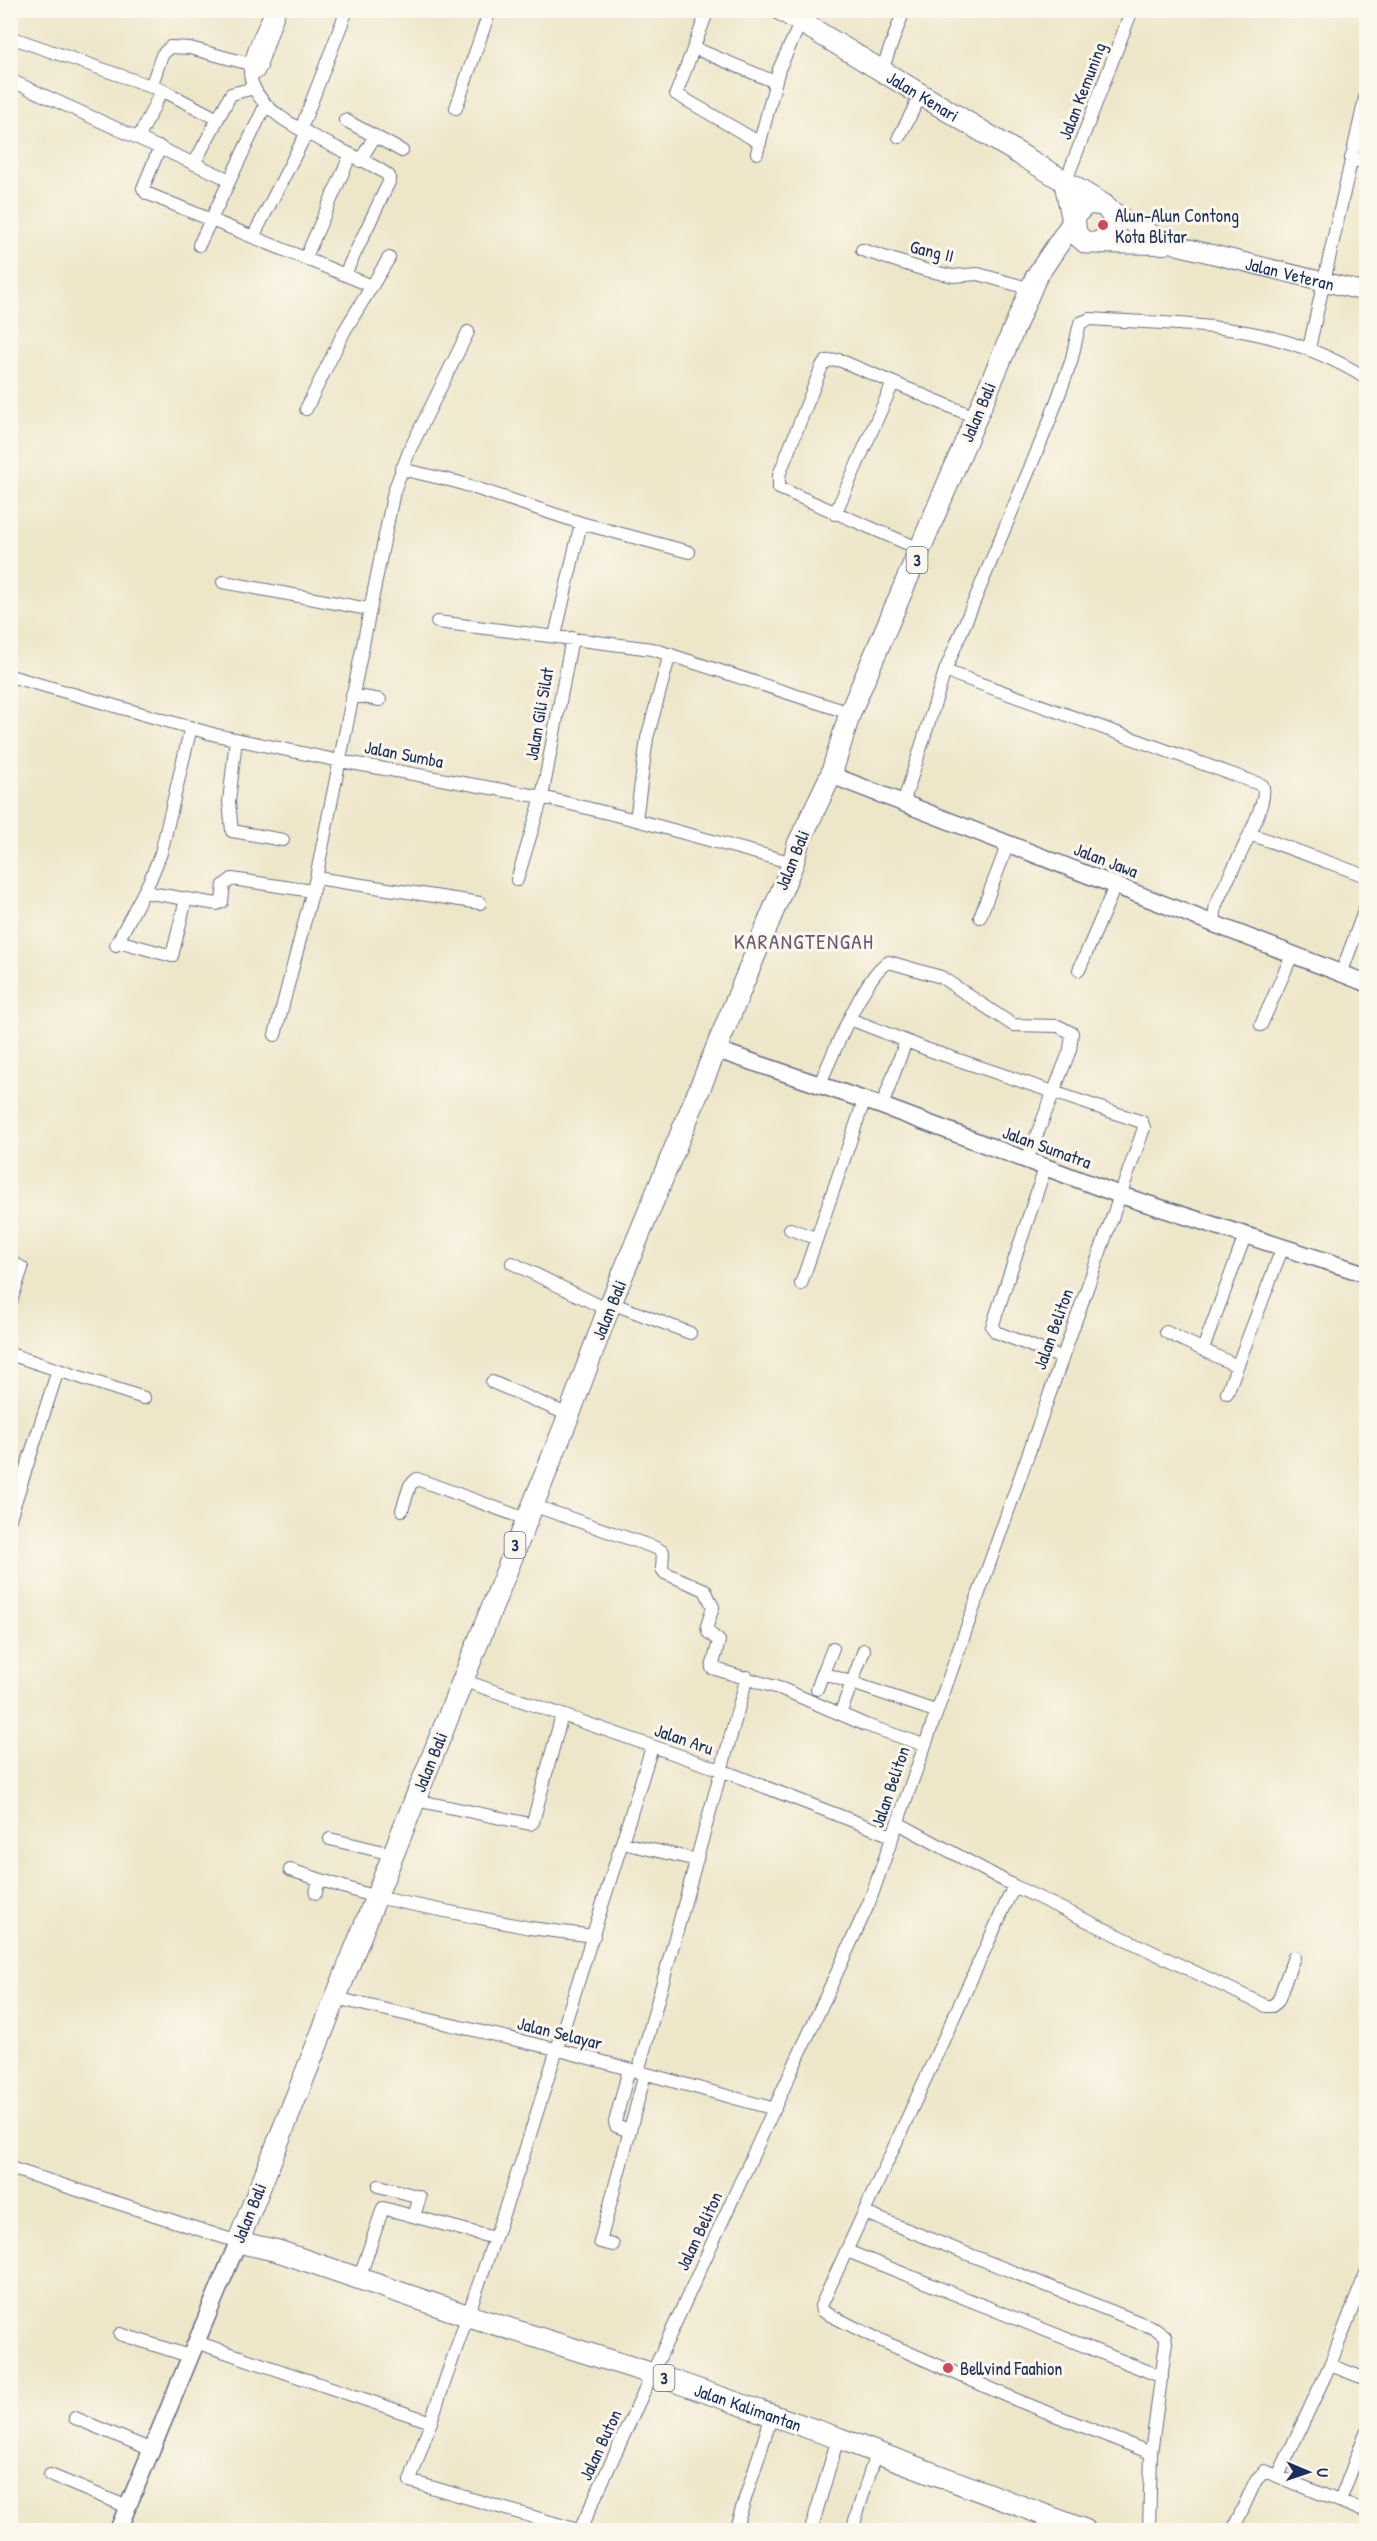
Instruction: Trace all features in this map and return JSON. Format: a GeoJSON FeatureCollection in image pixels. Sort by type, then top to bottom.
{"type":"FeatureCollection","features":[{"type":"Feature","properties":{"kind":"highway","name":"Jalan Kenari"},"geometry":{"type":"LineString","coordinates":[[781,10],[922,93],[1104,205]]}},
{"type":"Feature","properties":{"kind":"highway"},"geometry":{"type":"LineString","coordinates":[[1065,183],[1073,228],[1080,239],[1093,244]]}},
{"type":"Feature","properties":{"kind":"highway","name":"3"},"geometry":{"type":"LineString","coordinates":[[1087,203],[1104,205],[1113,216],[1113,229],[1106,240],[1066,252],[1034,283],[1073,222],[1077,210],[1087,203]]}},
{"type":"Feature","properties":{"kind":"highway","name":"Jalan Bali"},"geometry":{"type":"LineString","coordinates":[[238,2242],[569,1415],[610,1306],[717,1050],[795,852],[831,775],[850,713],[922,550],[975,417],[1034,283]]}},
{"type":"Feature","properties":{"kind":"highway","name":"Jalan Kalimantan"},"geometry":{"type":"LineString","coordinates":[[238,2242],[278,2251],[466,2315],[653,2374],[838,2438],[1084,2530]]}},
{"type":"Feature","properties":{"kind":"main road","name":"Jalan Veteran"},"geometry":{"type":"LineString","coordinates":[[1104,205],[1126,221],[1179,246]]}},
{"type":"Feature","properties":{"kind":"main road","name":"Jalan Veteran"},"geometry":{"type":"LineString","coordinates":[[1093,244],[1126,242],[1179,246],[1366,292]]}},
{"type":"Feature","properties":{"kind":"main road","name":"Jalan Jawa"},"geometry":{"type":"LineString","coordinates":[[831,775],[1366,982]]}},
{"type":"Feature","properties":{"kind":"main road","name":"Jalan Sumatra"},"geometry":{"type":"LineString","coordinates":[[717,1050],[882,1107],[1120,1195],[1282,1249],[1366,1273]]}},
{"type":"Feature","properties":{"kind":"main road","name":"Jalan Bali"},"geometry":{"type":"LineString","coordinates":[[118,2530],[238,2242]]}},
{"type":"Feature","properties":{"kind":"street"},"geometry":{"type":"LineString","coordinates":[[271,10],[253,83],[264,106],[387,174],[390,179],[345,274]]}},
{"type":"Feature","properties":{"kind":"street"},"geometry":{"type":"LineString","coordinates":[[256,65],[279,10]]}},
{"type":"Feature","properties":{"kind":"street"},"geometry":{"type":"LineString","coordinates":[[254,235],[304,130],[347,10]]}},
{"type":"Feature","properties":{"kind":"street"},"geometry":{"type":"LineString","coordinates":[[456,108],[490,10]]}},
{"type":"Feature","properties":{"kind":"street"},"geometry":{"type":"LineString","coordinates":[[708,10],[675,94],[759,148],[771,110],[775,82],[801,22]]}},
{"type":"Feature","properties":{"kind":"street"},"geometry":{"type":"LineString","coordinates":[[882,70],[904,10]]}},
{"type":"Feature","properties":{"kind":"street","name":"Jalan Kemuning"},"geometry":{"type":"LineString","coordinates":[[1065,183],[1132,10]]}},
{"type":"Feature","properties":{"kind":"street"},"geometry":{"type":"LineString","coordinates":[[10,37],[157,89],[216,118]]}},
{"type":"Feature","properties":{"kind":"street"},"geometry":{"type":"LineString","coordinates":[[140,137],[157,89],[162,55],[170,47],[190,48],[256,65]]}},
{"type":"Feature","properties":{"kind":"street"},"geometry":{"type":"LineString","coordinates":[[694,48],[775,82]]}},
{"type":"Feature","properties":{"kind":"street"},"geometry":{"type":"LineString","coordinates":[[10,80],[140,137],[230,180]]}},
{"type":"Feature","properties":{"kind":"street"},"geometry":{"type":"LineString","coordinates":[[194,164],[216,118],[231,94],[253,83]]}},
{"type":"Feature","properties":{"kind":"street"},"geometry":{"type":"LineString","coordinates":[[898,137],[922,93]]}},
{"type":"Feature","properties":{"kind":"street"},"geometry":{"type":"LineString","coordinates":[[1310,343],[1366,94]]}},
{"type":"Feature","properties":{"kind":"street"},"geometry":{"type":"LineString","coordinates":[[199,245],[264,106]]}},
{"type":"Feature","properties":{"kind":"street"},"geometry":{"type":"LineString","coordinates":[[345,120],[402,151]]}},
{"type":"Feature","properties":{"kind":"street"},"geometry":{"type":"LineString","coordinates":[[306,257],[355,158],[375,136]]}},
{"type":"Feature","properties":{"kind":"street"},"geometry":{"type":"LineString","coordinates":[[160,147],[143,188],[144,192],[210,221],[254,235],[372,286]]}},
{"type":"Feature","properties":{"kind":"street"},"geometry":{"type":"LineString","coordinates":[[1351,159],[1366,163]]}},
{"type":"Feature","properties":{"kind":"street","name":"Gang II"},"geometry":{"type":"LineString","coordinates":[[862,249],[926,270],[953,276],[978,274],[1034,283]]}},
{"type":"Feature","properties":{"kind":"street"},"geometry":{"type":"LineString","coordinates":[[306,409],[345,330],[389,258]]}},
{"type":"Feature","properties":{"kind":"street"},"geometry":{"type":"LineString","coordinates":[[903,804],[945,671],[1048,425],[1071,362],[1080,323],[1090,319],[1237,329],[1310,343],[1365,372]]}},
{"type":"Feature","properties":{"kind":"street"},"geometry":{"type":"LineString","coordinates":[[275,1035],[314,885],[368,609],[401,469],[468,332]]}},
{"type":"Feature","properties":{"kind":"street"},"geometry":{"type":"LineString","coordinates":[[922,550],[785,493],[777,483],[822,366],[827,361],[839,360],[975,417]]}},
{"type":"Feature","properties":{"kind":"street"},"geometry":{"type":"LineString","coordinates":[[835,513],[893,383]]}},
{"type":"Feature","properties":{"kind":"street"},"geometry":{"type":"LineString","coordinates":[[401,469],[457,482],[581,523],[689,552]]}},
{"type":"Feature","properties":{"kind":"street"},"geometry":{"type":"LineString","coordinates":[[555,636],[581,523]]}},
{"type":"Feature","properties":{"kind":"street"},"geometry":{"type":"LineString","coordinates":[[223,582],[368,609]]}},
{"type":"Feature","properties":{"kind":"street"},"geometry":{"type":"LineString","coordinates":[[437,622],[629,645],[670,654],[850,713]]}},
{"type":"Feature","properties":{"kind":"street","name":"Jalan Gili Silat"},"geometry":{"type":"LineString","coordinates":[[517,880],[546,780],[572,638]]}},
{"type":"Feature","properties":{"kind":"street"},"geometry":{"type":"LineString","coordinates":[[636,820],[647,738],[670,654]]}},
{"type":"Feature","properties":{"kind":"street"},"geometry":{"type":"LineString","coordinates":[[945,671],[1262,785],[1265,794],[1250,834],[1215,907],[1215,924]]}},
{"type":"Feature","properties":{"kind":"street","name":"Jalan Sumba"},"geometry":{"type":"LineString","coordinates":[[10,676],[236,740],[542,797],[636,820],[795,852]]}},
{"type":"Feature","properties":{"kind":"street"},"geometry":{"type":"LineString","coordinates":[[352,695],[380,700]]}},
{"type":"Feature","properties":{"kind":"street"},"geometry":{"type":"LineString","coordinates":[[186,899],[172,956],[117,943],[144,892],[161,853],[191,727]]}},
{"type":"Feature","properties":{"kind":"street"},"geometry":{"type":"LineString","coordinates":[[236,740],[229,802],[232,831],[283,840]]}},
{"type":"Feature","properties":{"kind":"street"},"geometry":{"type":"LineString","coordinates":[[1250,834],[1366,876]]}},
{"type":"Feature","properties":{"kind":"street"},"geometry":{"type":"LineString","coordinates":[[980,917],[1008,844]]}},
{"type":"Feature","properties":{"kind":"street"},"geometry":{"type":"LineString","coordinates":[[144,892],[222,902],[224,885],[232,879],[314,885],[480,903]]}},
{"type":"Feature","properties":{"kind":"street"},"geometry":{"type":"LineString","coordinates":[[1079,970],[1116,884]]}},
{"type":"Feature","properties":{"kind":"street"},"geometry":{"type":"LineString","coordinates":[[1341,974],[1366,906]]}},
{"type":"Feature","properties":{"kind":"street"},"geometry":{"type":"LineString","coordinates":[[1261,1025],[1293,953]]}},
{"type":"Feature","properties":{"kind":"street"},"geometry":{"type":"LineString","coordinates":[[819,1086],[839,1037],[883,963],[894,962],[922,970],[941,977],[1013,1024],[1058,1026],[1072,1033],[1073,1040],[1055,1092],[1027,1160]]}},
{"type":"Feature","properties":{"kind":"street"},"geometry":{"type":"LineString","coordinates":[[850,1019],[906,1041],[1055,1092]]}},
{"type":"Feature","properties":{"kind":"street"},"geometry":{"type":"LineString","coordinates":[[882,1107],[906,1041]]}},
{"type":"Feature","properties":{"kind":"street","name":"Jalan Beliton"},"geometry":{"type":"LineString","coordinates":[[653,2374],[869,1903],[1144,1125],[1055,1092]]}},
{"type":"Feature","properties":{"kind":"street"},"geometry":{"type":"LineString","coordinates":[[801,1284],[864,1101]]}},
{"type":"Feature","properties":{"kind":"street"},"geometry":{"type":"LineString","coordinates":[[1045,1168],[992,1327],[996,1332],[1062,1358]]}},
{"type":"Feature","properties":{"kind":"street"},"geometry":{"type":"LineString","coordinates":[[790,1229],[815,1238]]}},
{"type":"Feature","properties":{"kind":"street"},"geometry":{"type":"LineString","coordinates":[[1203,1350],[1245,1236]]}},
{"type":"Feature","properties":{"kind":"street"},"geometry":{"type":"LineString","coordinates":[[1227,1393],[1282,1249]]}},
{"type":"Feature","properties":{"kind":"street"},"geometry":{"type":"LineString","coordinates":[[10,1261],[22,1268],[10,1304]]}},
{"type":"Feature","properties":{"kind":"street"},"geometry":{"type":"LineString","coordinates":[[512,1263],[610,1306],[690,1333]]}},
{"type":"Feature","properties":{"kind":"street"},"geometry":{"type":"LineString","coordinates":[[1166,1332],[1237,1365]]}},
{"type":"Feature","properties":{"kind":"street"},"geometry":{"type":"LineString","coordinates":[[10,1354],[144,1398]]}},
{"type":"Feature","properties":{"kind":"street"},"geometry":{"type":"LineString","coordinates":[[10,1518],[58,1370]]}},
{"type":"Feature","properties":{"kind":"street"},"geometry":{"type":"LineString","coordinates":[[492,1382],[569,1415]]}},
{"type":"Feature","properties":{"kind":"street"},"geometry":{"type":"LineString","coordinates":[[402,1510],[410,1485],[417,1479],[663,1552],[662,1569],[665,1573],[705,1590],[713,1607],[707,1626],[708,1632],[719,1641],[712,1668],[747,1677],[866,1725],[924,1745]]}},
{"type":"Feature","properties":{"kind":"street"},"geometry":{"type":"LineString","coordinates":[[817,1689],[832,1648]]}},
{"type":"Feature","properties":{"kind":"street"},"geometry":{"type":"LineString","coordinates":[[842,1709],[864,1650]]}},
{"type":"Feature","properties":{"kind":"street"},"geometry":{"type":"LineString","coordinates":[[823,1673],[936,1711]]}},
{"type":"Feature","properties":{"kind":"street"},"geometry":{"type":"LineString","coordinates":[[613,2246],[600,2242],[637,2072],[747,1677]]}},
{"type":"Feature","properties":{"kind":"street","name":"Jalan Aru"},"geometry":{"type":"LineString","coordinates":[[462,1680],[721,1770],[892,1836]]}},
{"type":"Feature","properties":{"kind":"street"},"geometry":{"type":"LineString","coordinates":[[415,1800],[530,1824],[533,1822],[561,1715]]}},
{"type":"Feature","properties":{"kind":"street"},"geometry":{"type":"LineString","coordinates":[[579,2530],[410,2482],[594,1936],[652,1747]]}},
{"type":"Feature","properties":{"kind":"street"},"geometry":{"type":"LineString","coordinates":[[898,1824],[1014,1886],[1266,2006],[1272,2006],[1278,2001],[1294,1957]]}},
{"type":"Feature","properties":{"kind":"street"},"geometry":{"type":"LineString","coordinates":[[330,1839],[393,1854]]}},
{"type":"Feature","properties":{"kind":"street"},"geometry":{"type":"LineString","coordinates":[[623,1843],[697,1860]]}},
{"type":"Feature","properties":{"kind":"street"},"geometry":{"type":"LineString","coordinates":[[290,1870],[375,1897],[530,1928],[594,1936]]}},
{"type":"Feature","properties":{"kind":"street"},"geometry":{"type":"LineString","coordinates":[[316,1893],[319,1879]]}},
{"type":"Feature","properties":{"kind":"street"},"geometry":{"type":"LineString","coordinates":[[1014,1886],[821,2306],[824,2313],[1019,2401],[1151,2453]]}},
{"type":"Feature","properties":{"kind":"street","name":"Jalan Selayar"},"geometry":{"type":"LineString","coordinates":[[335,1998],[556,2049],[775,2109]]}},
{"type":"Feature","properties":{"kind":"street"},"geometry":{"type":"LineString","coordinates":[[624,2129],[616,2126],[615,2122],[637,2072]]}},
{"type":"Feature","properties":{"kind":"street"},"geometry":{"type":"LineString","coordinates":[[10,2168],[238,2242]]}},
{"type":"Feature","properties":{"kind":"street"},"geometry":{"type":"LineString","coordinates":[[379,2186],[420,2197],[414,2216]]}},
{"type":"Feature","properties":{"kind":"street"},"geometry":{"type":"LineString","coordinates":[[359,2279],[383,2208],[494,2238]]}},
{"type":"Feature","properties":{"kind":"street"},"geometry":{"type":"LineString","coordinates":[[865,2213],[1156,2329],[1165,2336],[1162,2378],[1151,2453],[1149,2530]]}},
{"type":"Feature","properties":{"kind":"street"},"geometry":{"type":"LineString","coordinates":[[848,2251],[1162,2378]]}},
{"type":"Feature","properties":{"kind":"street"},"geometry":{"type":"LineString","coordinates":[[1279,2474],[1329,2365],[1366,2273]]}},
{"type":"Feature","properties":{"kind":"street"},"geometry":{"type":"LineString","coordinates":[[120,2334],[193,2349],[431,2422]]}},
{"type":"Feature","properties":{"kind":"street"},"geometry":{"type":"LineString","coordinates":[[1329,2365],[1366,2379]]}},
{"type":"Feature","properties":{"kind":"street","name":"Jalan Buton"},"geometry":{"type":"LineString","coordinates":[[579,2530],[653,2374]]}},
{"type":"Feature","properties":{"kind":"street"},"geometry":{"type":"LineString","coordinates":[[735,2530],[771,2415]]}},
{"type":"Feature","properties":{"kind":"street"},"geometry":{"type":"LineString","coordinates":[[75,2418],[152,2450]]}},
{"type":"Feature","properties":{"kind":"street"},"geometry":{"type":"LineString","coordinates":[[1340,2501],[1366,2432]]}},
{"type":"Feature","properties":{"kind":"street"},"geometry":{"type":"LineString","coordinates":[[812,2530],[838,2438]]}},
{"type":"Feature","properties":{"kind":"street"},"geometry":{"type":"LineString","coordinates":[[852,2530],[876,2453]]}},
{"type":"Feature","properties":{"kind":"street"},"geometry":{"type":"LineString","coordinates":[[1233,2530],[1246,2498],[1261,2473],[1266,2471],[1279,2474],[1366,2512]]}},
{"type":"Feature","properties":{"kind":"street"},"geometry":{"type":"LineString","coordinates":[[50,2475],[128,2507]]}},
{"type":"Feature","properties":{"kind":"place","name":"Alun-Alun Contong Kota Blitar"},"geometry":{"type":"Point","coordinates":[1103,225]}},
{"type":"Feature","properties":{"kind":"place","name":"Bellvind Faahion"},"geometry":{"type":"Point","coordinates":[948,2368]}},
{"type":"Feature","properties":{"kind":"district","name":"KARANGTENGAH"},"geometry":{"type":"Point","coordinates":[804,941]}}]}
